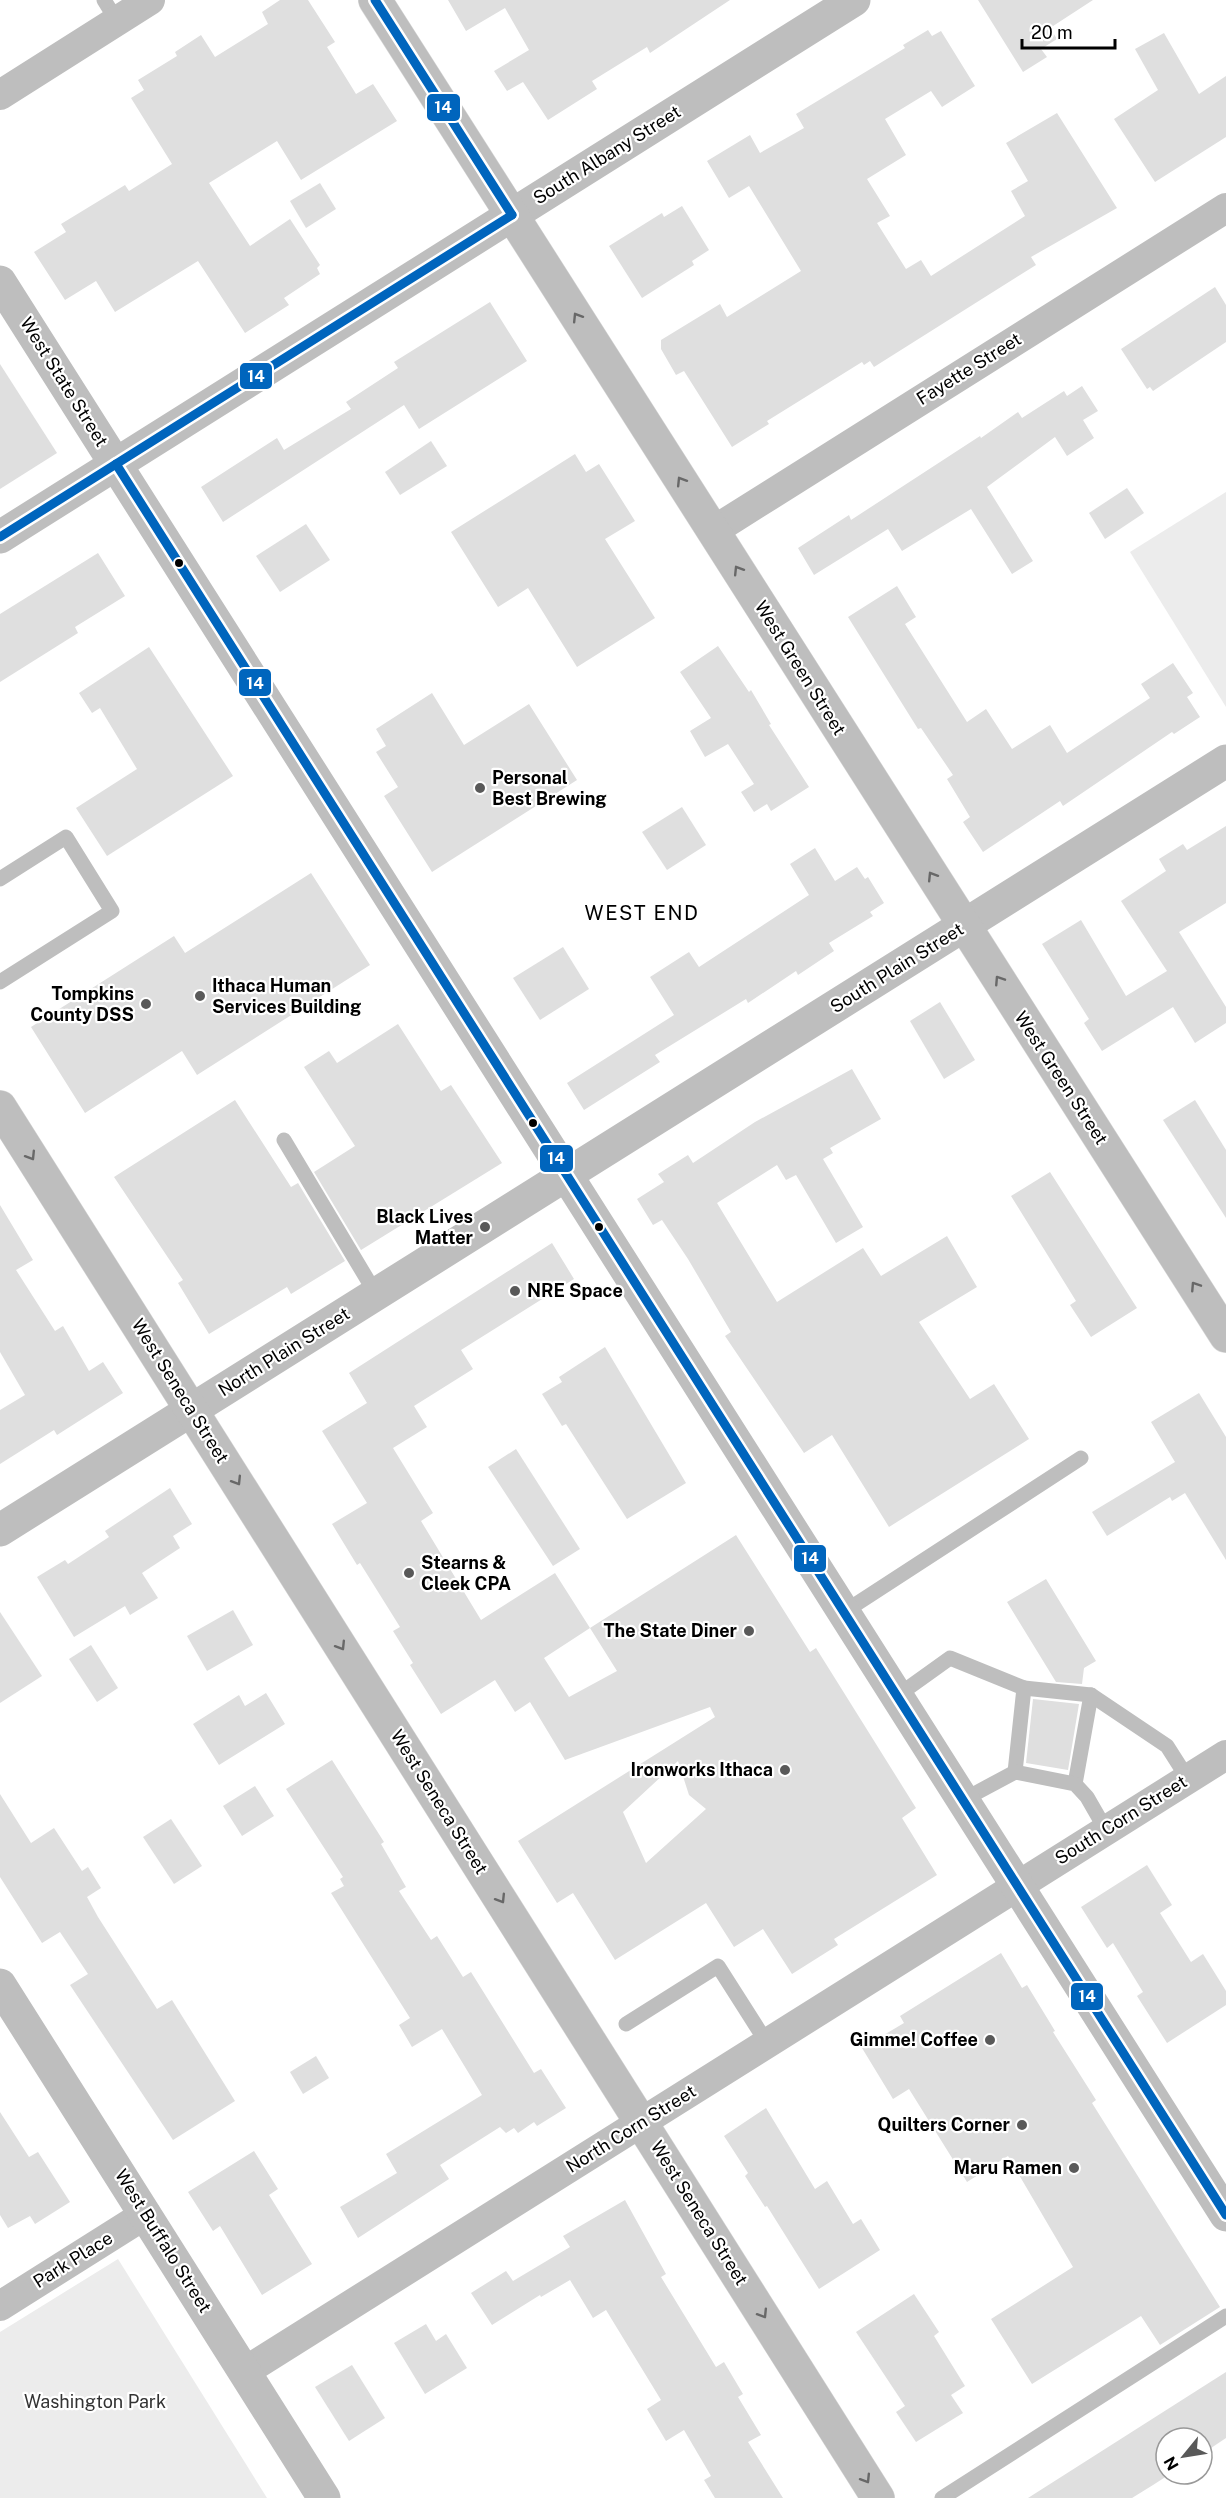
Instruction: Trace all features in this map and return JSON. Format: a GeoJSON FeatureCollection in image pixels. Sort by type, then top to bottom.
{"type":"FeatureCollection","features":[{"type":"Feature","properties":{"kind":"main road","name":"West Green Street"},"geometry":{"type":"LineString","coordinates":[[375,0],[1226,1336]]}},
{"type":"Feature","properties":{"kind":"main road","name":"South Albany Street"},"geometry":{"type":"LineString","coordinates":[[0,537],[854,0]]}},
{"type":"Feature","properties":{"kind":"main road","name":"West State Street"},"geometry":{"type":"LineString","coordinates":[[0,282],[1226,2215]]}},
{"type":"Feature","properties":{"kind":"main road","name":"South Plain Street"},"geometry":{"type":"LineString","coordinates":[[567,1174],[1226,761]]}},
{"type":"Feature","properties":{"kind":"main road","name":"West Seneca Street"},"geometry":{"type":"LineString","coordinates":[[0,1107],[878,2498]]}},
{"type":"Feature","properties":{"kind":"main road","name":"North Plain Street"},"geometry":{"type":"LineString","coordinates":[[0,1530],[567,1174]]}},
{"type":"Feature","properties":{"kind":"main road","name":"West Buffalo Street"},"geometry":{"type":"LineString","coordinates":[[0,1985],[324,2498]]}},
{"type":"Feature","properties":{"kind":"street"},"geometry":{"type":"LineString","coordinates":[[0,95],[111,10],[150,0]]}},
{"type":"Feature","properties":{"kind":"street","name":"Fayette Street"},"geometry":{"type":"LineString","coordinates":[[713,531],[1226,207]]}},
{"type":"Feature","properties":{"kind":"street","name":"South Corn Street"},"geometry":{"type":"LineString","coordinates":[[1017,1886],[1226,1755]]}},
{"type":"Feature","properties":{"kind":"street","name":"North Corn Street"},"geometry":{"type":"LineString","coordinates":[[244,2372],[1017,1886]]}},
{"type":"Feature","properties":{"kind":"street","name":"Park Place"},"geometry":{"type":"LineString","coordinates":[[0,2306],[146,2214]]}},
{"type":"Feature","properties":{"kind":"lane"},"geometry":{"type":"LineString","coordinates":[[0,879],[66,837],[112,911],[0,982]]}},
{"type":"Feature","properties":{"kind":"lane"},"geometry":{"type":"LineString","coordinates":[[284,1140],[376,1294]]}},
{"type":"Feature","properties":{"kind":"lane"},"geometry":{"type":"LineString","coordinates":[[844,1612],[1081,1458]]}},
{"type":"Feature","properties":{"kind":"lane"},"geometry":{"type":"LineString","coordinates":[[897,1695],[950,1658],[1024,1688],[1090,1695],[1167,1746],[1188,1779]]}},
{"type":"Feature","properties":{"kind":"lane"},"geometry":{"type":"LineString","coordinates":[[1015,1772],[1023,1730],[1024,1688]]}},
{"type":"Feature","properties":{"kind":"lane"},"geometry":{"type":"LineString","coordinates":[[1075,1784],[1079,1735],[1090,1695]]}},
{"type":"Feature","properties":{"kind":"lane"},"geometry":{"type":"LineString","coordinates":[[963,1800],[995,1780],[1015,1772],[1075,1784],[1087,1797],[1106,1830]]}},
{"type":"Feature","properties":{"kind":"lane"},"geometry":{"type":"LineString","coordinates":[[626,2025],[718,1966],[768,2043]]}},
{"type":"Feature","properties":{"kind":"lane"},"geometry":{"type":"LineString","coordinates":[[942,2498],[1226,2316]]}},
{"type":"Feature","properties":{"kind":"green space"},"geometry":{"type":"Polygon","coordinates":[[[1226,492],[1226,707],[1130,552],[1226,492]]]}},
{"type":"Feature","properties":{"kind":"green space","name":"Washington Park"},"geometry":{"type":"Polygon","coordinates":[[[118,2259],[267,2498],[0,2498],[0,2332],[118,2259]]]}},
{"type":"Feature","properties":{"kind":"building"},"geometry":{"type":"Polygon","coordinates":[[[280,0],[308,0],[335,42],[327,47],[356,94],[373,84],[397,121],[301,180],[277,141],[209,183],[250,246],[290,219],[320,265],[317,268],[320,274],[284,298],[289,305],[245,333],[198,261],[115,312],[96,281],[65,300],[34,252],[66,232],[61,224],[125,185],[129,191],[172,164],[131,98],[144,90],[138,80],[177,56],[175,52],[201,35],[215,57],[268,24],[262,12],[280,0]]]}},
{"type":"Feature","properties":{"kind":"building"},"geometry":{"type":"Polygon","coordinates":[[[448,0],[730,0],[650,53],[647,47],[592,81],[597,89],[548,120],[523,82],[507,91],[494,71],[529,50],[505,8],[466,31],[448,0]]]}},
{"type":"Feature","properties":{"kind":"building"},"geometry":{"type":"Polygon","coordinates":[[[978,0],[1093,0],[1050,28],[1057,39],[1041,49],[1047,57],[1023,72],[978,0]]]}},
{"type":"Feature","properties":{"kind":"building"},"geometry":{"type":"Polygon","coordinates":[[[928,30],[932,36],[941,31],[975,86],[942,107],[931,91],[885,119],[906,155],[867,179],[890,216],[877,223],[906,269],[921,260],[931,276],[1025,216],[1011,191],[1028,181],[1006,143],[1057,113],[1117,208],[1031,257],[1036,265],[874,367],[870,361],[864,365],[862,362],[767,421],[769,424],[732,447],[684,371],[676,375],[661,349],[661,340],[720,304],[727,317],[801,271],[749,186],[729,198],[707,161],[750,135],[760,153],[804,128],[796,114],[905,48],[903,45],[928,30]]]}},
{"type":"Feature","properties":{"kind":"building"},"geometry":{"type":"Polygon","coordinates":[[[1164,33],[1199,94],[1226,76],[1226,137],[1155,182],[1114,119],[1158,90],[1135,49],[1164,33]]]}},
{"type":"Feature","properties":{"kind":"building"},"geometry":{"type":"Polygon","coordinates":[[[320,183],[336,209],[306,228],[290,201],[320,183]]]}},
{"type":"Feature","properties":{"kind":"building"},"geometry":{"type":"Polygon","coordinates":[[[682,206],[709,250],[692,261],[694,265],[642,298],[609,246],[662,213],[664,217],[682,206]]]}},
{"type":"Feature","properties":{"kind":"building"},"geometry":{"type":"Polygon","coordinates":[[[1215,287],[1226,305],[1226,342],[1153,391],[1150,387],[1147,389],[1121,349],[1215,287]]]}},
{"type":"Feature","properties":{"kind":"building"},"geometry":{"type":"Polygon","coordinates":[[[490,302],[527,361],[419,429],[404,405],[223,522],[201,487],[277,438],[284,450],[351,409],[346,402],[398,368],[394,362],[490,302]]]}},
{"type":"Feature","properties":{"kind":"building"},"geometry":{"type":"Polygon","coordinates":[[[0,364],[57,453],[0,489],[0,364]]]}},
{"type":"Feature","properties":{"kind":"building"},"geometry":{"type":"Polygon","coordinates":[[[1082,386],[1098,411],[1083,420],[1094,438],[1067,456],[1055,437],[987,487],[1033,561],[1012,574],[971,509],[902,551],[888,529],[814,575],[798,548],[849,515],[851,520],[1018,412],[1022,418],[1064,391],[1067,396],[1082,386]]]}},
{"type":"Feature","properties":{"kind":"building"},"geometry":{"type":"Polygon","coordinates":[[[431,441],[447,466],[400,495],[385,472],[431,441]]]}},
{"type":"Feature","properties":{"kind":"building"},"geometry":{"type":"Polygon","coordinates":[[[575,454],[586,472],[599,464],[635,521],[605,539],[655,618],[577,667],[528,588],[498,607],[451,532],[575,454]]]}},
{"type":"Feature","properties":{"kind":"building"},"geometry":{"type":"Polygon","coordinates":[[[1127,488],[1144,513],[1105,539],[1089,513],[1127,488]]]}},
{"type":"Feature","properties":{"kind":"building"},"geometry":{"type":"Polygon","coordinates":[[[306,524],[330,560],[280,592],[256,556],[306,524]]]}},
{"type":"Feature","properties":{"kind":"building"},"geometry":{"type":"Polygon","coordinates":[[[98,553],[125,596],[75,627],[78,633],[0,682],[0,614],[98,553]]]}},
{"type":"Feature","properties":{"kind":"building"},"geometry":{"type":"Polygon","coordinates":[[[897,586],[916,617],[905,624],[967,722],[986,709],[1012,749],[1050,725],[1067,753],[1150,698],[1141,684],[1173,663],[1193,693],[1187,697],[1200,717],[1174,734],[1172,732],[1063,806],[1060,801],[983,852],[963,822],[970,817],[947,779],[953,775],[921,728],[918,729],[848,617],[897,586]]]}},
{"type":"Feature","properties":{"kind":"building"},"geometry":{"type":"Polygon","coordinates":[[[718,646],[749,692],[751,690],[771,724],[769,725],[809,787],[771,811],[767,804],[754,812],[741,792],[754,784],[728,744],[705,757],[690,731],[711,718],[680,672],[718,646]]]}},
{"type":"Feature","properties":{"kind":"building"},"geometry":{"type":"Polygon","coordinates":[[[149,647],[233,776],[107,856],[76,808],[137,769],[100,708],[92,713],[79,693],[149,647]]]}},
{"type":"Feature","properties":{"kind":"building","name":"Personal Best Brewing"},"geometry":{"type":"Polygon","coordinates":[[[432,693],[464,745],[529,704],[577,780],[432,872],[384,796],[398,787],[376,752],[386,746],[376,729],[432,693]]]}},
{"type":"Feature","properties":{"kind":"building"},"geometry":{"type":"Polygon","coordinates":[[[682,807],[706,845],[667,870],[642,832],[682,807]]]}},
{"type":"Feature","properties":{"kind":"building"},"geometry":{"type":"Polygon","coordinates":[[[1226,826],[1226,903],[1179,932],[1226,1007],[1226,1023],[1195,1043],[1173,1007],[1102,1051],[1084,1023],[1089,1019],[1042,944],[1081,920],[1126,996],[1167,971],[1121,901],[1166,871],[1159,859],[1183,844],[1187,850],[1226,826]]]}},
{"type":"Feature","properties":{"kind":"building"},"geometry":{"type":"Polygon","coordinates":[[[815,848],[835,881],[857,867],[865,879],[868,877],[884,903],[870,912],[873,916],[829,943],[834,951],[798,975],[796,971],[748,1003],[746,999],[655,1055],[660,1062],[584,1110],[567,1083],[674,1015],[650,977],[689,952],[699,967],[809,895],[790,864],[815,848]]]}},
{"type":"Feature","properties":{"kind":"building","name":"Ithaca Human Services Building"},"geometry":{"type":"Polygon","coordinates":[[[311,873],[370,965],[197,1075],[182,1051],[85,1113],[31,1027],[174,936],[185,953],[311,873]]]}},
{"type":"Feature","properties":{"kind":"building"},"geometry":{"type":"Polygon","coordinates":[[[563,947],[589,989],[540,1020],[513,978],[563,947]]]}},
{"type":"Feature","properties":{"kind":"building"},"geometry":{"type":"Polygon","coordinates":[[[940,1002],[975,1060],[944,1079],[910,1021],[940,1002]]]}},
{"type":"Feature","properties":{"kind":"building"},"geometry":{"type":"Polygon","coordinates":[[[398,1024],[441,1091],[451,1085],[502,1163],[361,1250],[314,1172],[355,1146],[304,1067],[329,1051],[337,1063],[398,1024]]]}},
{"type":"Feature","properties":{"kind":"building"},"geometry":{"type":"Polygon","coordinates":[[[852,1069],[881,1119],[830,1148],[833,1153],[823,1159],[863,1227],[836,1243],[796,1175],[786,1180],[777,1165],[717,1203],[777,1302],[863,1248],[881,1276],[947,1236],[977,1287],[919,1322],[970,1399],[994,1384],[1029,1439],[889,1527],[832,1435],[804,1453],[725,1336],[731,1332],[688,1259],[662,1220],[653,1225],[637,1199],[664,1182],[658,1174],[688,1155],[693,1163],[755,1122],[852,1069]]]}},
{"type":"Feature","properties":{"kind":"building"},"geometry":{"type":"Polygon","coordinates":[[[235,1100],[291,1187],[298,1183],[345,1261],[291,1294],[287,1287],[209,1334],[178,1283],[183,1280],[114,1177],[235,1100]]]}},
{"type":"Feature","properties":{"kind":"building"},"geometry":{"type":"Polygon","coordinates":[[[1195,1100],[1226,1150],[1226,1218],[1163,1120],[1195,1100]]]}},
{"type":"Feature","properties":{"kind":"building"},"geometry":{"type":"Polygon","coordinates":[[[1050,1172],[1137,1308],[1091,1337],[1070,1305],[1076,1301],[1011,1196],[1050,1172]]]}},
{"type":"Feature","properties":{"kind":"building"},"geometry":{"type":"Polygon","coordinates":[[[0,1205],[33,1260],[16,1270],[55,1331],[63,1326],[89,1371],[103,1362],[123,1393],[57,1435],[54,1430],[0,1464],[0,1410],[25,1395],[0,1352],[0,1205]]]}},
{"type":"Feature","properties":{"kind":"building"},"geometry":{"type":"Polygon","coordinates":[[[552,1243],[574,1279],[461,1350],[473,1369],[414,1406],[427,1427],[393,1448],[433,1513],[421,1521],[481,1620],[555,1573],[590,1628],[736,1535],[810,1652],[816,1648],[916,1808],[902,1818],[937,1875],[834,1939],[838,1945],[792,1974],[763,1929],[734,1947],[706,1903],[615,1960],[573,1893],[557,1903],[518,1841],[715,1717],[710,1707],[565,1760],[530,1702],[515,1712],[495,1680],[441,1714],[410,1665],[413,1663],[393,1631],[400,1627],[360,1563],[357,1565],[332,1524],[367,1503],[322,1431],[367,1403],[349,1373],[552,1243]],[[590,1628],[544,1658],[569,1697],[617,1671],[590,1628]],[[678,1761],[623,1812],[646,1863],[706,1809],[689,1795],[678,1761]]]}},
{"type":"Feature","properties":{"kind":"building"},"geometry":{"type":"Polygon","coordinates":[[[605,1347],[686,1483],[627,1519],[566,1424],[562,1426],[542,1394],[562,1382],[559,1377],[605,1347]]]}},
{"type":"Feature","properties":{"kind":"building"},"geometry":{"type":"Polygon","coordinates":[[[1199,1393],[1226,1437],[1226,1560],[1185,1493],[1172,1501],[1170,1497],[1107,1536],[1092,1512],[1175,1462],[1151,1422],[1199,1393]]]}},
{"type":"Feature","properties":{"kind":"building"},"geometry":{"type":"Polygon","coordinates":[[[516,1449],[580,1549],[553,1566],[488,1467],[516,1449]]]}},
{"type":"Feature","properties":{"kind":"building"},"geometry":{"type":"Polygon","coordinates":[[[170,1488],[192,1524],[173,1536],[180,1548],[142,1573],[158,1598],[130,1615],[125,1606],[74,1637],[37,1577],[65,1560],[68,1564],[109,1537],[105,1531],[170,1488]]]}},
{"type":"Feature","properties":{"kind":"building"},"geometry":{"type":"Polygon","coordinates":[[[1046,1579],[1096,1661],[1084,1668],[1082,1684],[1056,1682],[1007,1602],[1046,1579]]]}},
{"type":"Feature","properties":{"kind":"building"},"geometry":{"type":"Polygon","coordinates":[[[233,1610],[253,1645],[207,1671],[187,1636],[233,1610]]]}},
{"type":"Feature","properties":{"kind":"building"},"geometry":{"type":"Polygon","coordinates":[[[0,1612],[42,1676],[0,1703],[0,1612]]]}},
{"type":"Feature","properties":{"kind":"building"},"geometry":{"type":"Polygon","coordinates":[[[91,1645],[118,1688],[97,1702],[69,1659],[91,1645]]]}},
{"type":"Feature","properties":{"kind":"building"},"geometry":{"type":"Polygon","coordinates":[[[266,1693],[285,1724],[219,1765],[193,1724],[239,1695],[245,1706],[266,1693]]]}},
{"type":"Feature","properties":{"kind":"building"},"geometry":{"type":"Polygon","coordinates":[[[1033,1699],[1079,1704],[1068,1770],[1026,1763],[1033,1699]]]}},
{"type":"Feature","properties":{"kind":"building"},"geometry":{"type":"Polygon","coordinates":[[[332,1760],[384,1842],[381,1844],[406,1887],[399,1891],[431,1940],[437,1936],[463,1977],[471,1972],[534,2073],[541,2069],[566,2108],[537,2126],[534,2122],[518,2133],[514,2128],[506,2133],[500,2127],[440,2165],[449,2179],[358,2238],[340,2207],[397,2173],[386,2154],[482,2095],[442,2029],[412,2047],[399,2025],[410,2018],[331,1893],[344,1886],[340,1879],[343,1877],[286,1789],[332,1760]]]}},
{"type":"Feature","properties":{"kind":"building"},"geometry":{"type":"Polygon","coordinates":[[[255,1786],[274,1816],[242,1836],[223,1806],[255,1786]]]}},
{"type":"Feature","properties":{"kind":"building"},"geometry":{"type":"Polygon","coordinates":[[[0,1794],[31,1843],[54,1828],[82,1871],[88,1867],[101,1888],[87,1897],[98,1917],[157,2009],[172,2000],[235,2101],[173,2140],[70,1985],[88,1974],[60,1932],[42,1943],[0,1877],[0,1794]]]}},
{"type":"Feature","properties":{"kind":"building"},"geometry":{"type":"Polygon","coordinates":[[[171,1819],[202,1866],[174,1884],[143,1837],[171,1819]]]}},
{"type":"Feature","properties":{"kind":"building"},"geometry":{"type":"Polygon","coordinates":[[[1147,1865],[1172,1905],[1160,1913],[1191,1962],[1203,1954],[1226,1991],[1226,2005],[1167,2043],[1137,1996],[1143,1992],[1113,1943],[1107,1948],[1081,1907],[1147,1865]]]}},
{"type":"Feature","properties":{"kind":"building"},"geometry":{"type":"Polygon","coordinates":[[[1001,1953],[1022,1988],[1027,1985],[1055,2031],[1053,2032],[1096,2100],[1092,2103],[1220,2307],[1160,2345],[1141,2316],[1032,2384],[991,2319],[1073,2267],[1008,2156],[967,2182],[909,2089],[893,2099],[862,2048],[904,2023],[900,2016],[1001,1953]]]}},
{"type":"Feature","properties":{"kind":"building"},"geometry":{"type":"Polygon","coordinates":[[[316,2056],[329,2078],[303,2094],[290,2072],[316,2056]]]}},
{"type":"Feature","properties":{"kind":"building"},"geometry":{"type":"Polygon","coordinates":[[[766,2108],[815,2189],[827,2181],[853,2224],[861,2219],[880,2250],[819,2289],[767,2206],[765,2207],[745,2176],[748,2173],[724,2136],[766,2108]]]}},
{"type":"Feature","properties":{"kind":"building"},"geometry":{"type":"Polygon","coordinates":[[[0,2112],[29,2157],[38,2152],[70,2202],[35,2224],[30,2216],[8,2228],[0,2215],[0,2112]]]}},
{"type":"Feature","properties":{"kind":"building"},"geometry":{"type":"Polygon","coordinates":[[[254,2151],[278,2189],[269,2195],[312,2264],[262,2295],[220,2226],[213,2231],[188,2192],[254,2151]]]}},
{"type":"Feature","properties":{"kind":"building"},"geometry":{"type":"Polygon","coordinates":[[[625,2200],[666,2274],[661,2277],[716,2367],[724,2362],[743,2394],[738,2397],[761,2435],[748,2442],[783,2498],[715,2498],[704,2480],[711,2476],[684,2430],[666,2441],[647,2409],[661,2400],[606,2310],[593,2318],[570,2280],[541,2297],[540,2295],[492,2325],[471,2293],[506,2271],[513,2281],[570,2247],[563,2236],[625,2200]]]}},
{"type":"Feature","properties":{"kind":"building"},"geometry":{"type":"Polygon","coordinates":[[[914,2294],[939,2332],[934,2336],[965,2386],[951,2395],[963,2413],[916,2442],[896,2412],[905,2406],[856,2332],[914,2294]]]}},
{"type":"Feature","properties":{"kind":"building"},"geometry":{"type":"Polygon","coordinates":[[[426,2324],[436,2341],[446,2334],[467,2368],[425,2394],[394,2343],[426,2324]]]}},
{"type":"Feature","properties":{"kind":"building"},"geometry":{"type":"Polygon","coordinates":[[[352,2365],[385,2418],[349,2441],[315,2387],[352,2365]]]}},
{"type":"Feature","properties":{"kind":"building"},"geometry":{"type":"Polygon","coordinates":[[[1226,2372],[1226,2438],[1214,2446],[1214,2426],[1154,2426],[1154,2484],[1132,2498],[1028,2498],[1226,2372]]]}},
{"type":"Feature","properties":{"kind":"transit line","name":"14"},"geometry":{"type":"LineString","coordinates":[[375,0],[512,215]]}},
{"type":"Feature","properties":{"kind":"transit line","name":"14"},"geometry":{"type":"LineString","coordinates":[[0,537],[512,215]]}},
{"type":"Feature","properties":{"kind":"transit line","name":"14"},"geometry":{"type":"LineString","coordinates":[[116,464],[1226,2215]]}},
{"type":"Feature","properties":{"kind":"place","name":"Personal Best Brewing"},"geometry":{"type":"Point","coordinates":[480,788]}},
{"type":"Feature","properties":{"kind":"place","name":"Ithaca Human Services Building"},"geometry":{"type":"Point","coordinates":[200,996]}},
{"type":"Feature","properties":{"kind":"place","name":"Tompkins County DSS"},"geometry":{"type":"Point","coordinates":[146,1004]}},
{"type":"Feature","properties":{"kind":"place","name":"Black Lives Matter"},"geometry":{"type":"Point","coordinates":[485,1227]}},
{"type":"Feature","properties":{"kind":"place","name":"NRE Space"},"geometry":{"type":"Point","coordinates":[515,1291]}},
{"type":"Feature","properties":{"kind":"place","name":"Stearns & Cleek CPA"},"geometry":{"type":"Point","coordinates":[409,1573]}},
{"type":"Feature","properties":{"kind":"place","name":"The State Diner"},"geometry":{"type":"Point","coordinates":[749,1631]}},
{"type":"Feature","properties":{"kind":"place","name":"Ironworks Ithaca"},"geometry":{"type":"Point","coordinates":[785,1770]}},
{"type":"Feature","properties":{"kind":"place","name":"Gimme! Coffee"},"geometry":{"type":"Point","coordinates":[990,2040]}},
{"type":"Feature","properties":{"kind":"place","name":"Quilters Corner"},"geometry":{"type":"Point","coordinates":[1022,2125]}},
{"type":"Feature","properties":{"kind":"place","name":"Maru Ramen"},"geometry":{"type":"Point","coordinates":[1074,2168]}},
{"type":"Feature","properties":{"kind":"district","name":"WEST END"},"geometry":{"type":"Point","coordinates":[642,913]}}]}
